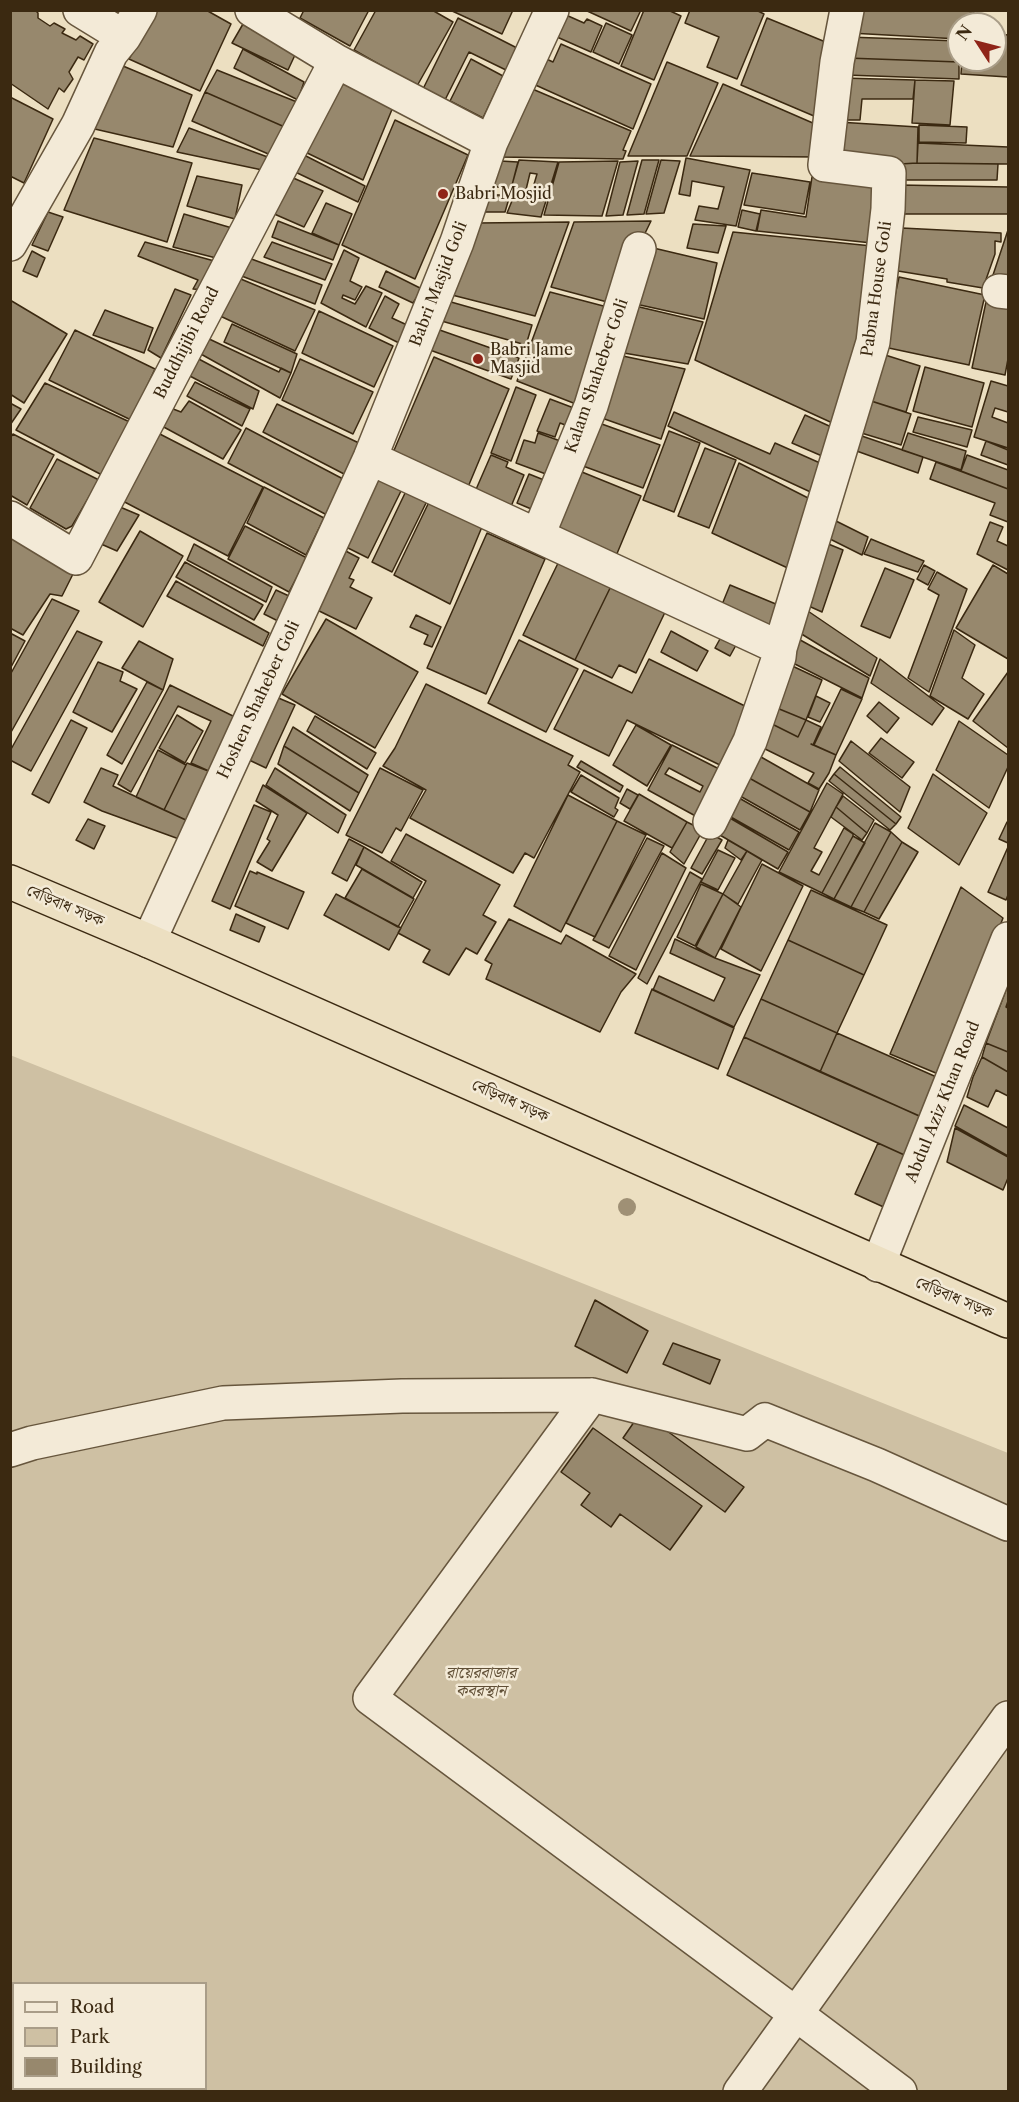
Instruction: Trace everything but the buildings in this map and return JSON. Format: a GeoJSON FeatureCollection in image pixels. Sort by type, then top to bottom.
{"type":"FeatureCollection","features":[{"type":"Feature","properties":{"kind":"highway","name":"বেড়িবাধ সড়ক"},"geometry":{"type":"LineString","coordinates":[[10,882],[149,941],[1008,1321]]}},
{"type":"Feature","properties":{"kind":"street"},"geometry":{"type":"LineString","coordinates":[[10,244],[22,197],[78,125],[111,53],[132,24],[80,10]]}},
{"type":"Feature","properties":{"kind":"street"},"geometry":{"type":"LineString","coordinates":[[252,10],[336,61],[491,142]]}},
{"type":"Feature","properties":{"kind":"street","name":"Babri Masjid Goli"},"geometry":{"type":"LineString","coordinates":[[370,458],[457,242],[491,142],[552,10]]}},
{"type":"Feature","properties":{"kind":"street","name":"Pabna House Goli"},"geometry":{"type":"LineString","coordinates":[[710,822],[750,741],[779,657],[873,342],[888,208],[889,173],[825,165],[837,62],[847,10]]}},
{"type":"Feature","properties":{"kind":"street","name":"Buddhijibi Road"},"geometry":{"type":"LineString","coordinates":[[10,518],[76,558],[336,61]]}},
{"type":"Feature","properties":{"kind":"street","name":"Kalam Shaheber Goli"},"geometry":{"type":"LineString","coordinates":[[538,535],[591,406],[639,249]]}},
{"type":"Feature","properties":{"kind":"street"},"geometry":{"type":"LineString","coordinates":[[370,458],[780,648]]}},
{"type":"Feature","properties":{"kind":"street","name":"Hoshen Shaheber Goli"},"geometry":{"type":"LineString","coordinates":[[149,941],[370,458]]}},
{"type":"Feature","properties":{"kind":"street","name":"Abdul Aziz Khan Road"},"geometry":{"type":"LineString","coordinates":[[878,1265],[1008,939]]}},
{"type":"Feature","properties":{"kind":"street"},"geometry":{"type":"LineString","coordinates":[[10,1450],[32,1443],[223,1404],[402,1396],[592,1395],[747,1434],[765,1420],[878,1465],[1008,1524]]}},
{"type":"Feature","properties":{"kind":"street"},"geometry":{"type":"LineString","coordinates":[[592,1395],[370,1698],[900,2091]]}},
{"type":"Feature","properties":{"kind":"street"},"geometry":{"type":"LineString","coordinates":[[740,2091],[1008,1718]]}},
{"type":"Feature","properties":{"kind":"green space","name":"রায়েরবাজার কবরস্থান"},"geometry":{"type":"Polygon","coordinates":[[[10,1055],[1008,1453],[1008,2091],[11,2091],[10,1055]]]}},
{"type":"Feature","properties":{"kind":"place","name":"Babri Mosjid"},"geometry":{"type":"Point","coordinates":[443,194]}},
{"type":"Feature","properties":{"kind":"place","name":"Babri Jame Masjid"},"geometry":{"type":"Point","coordinates":[478,359]}}]}
